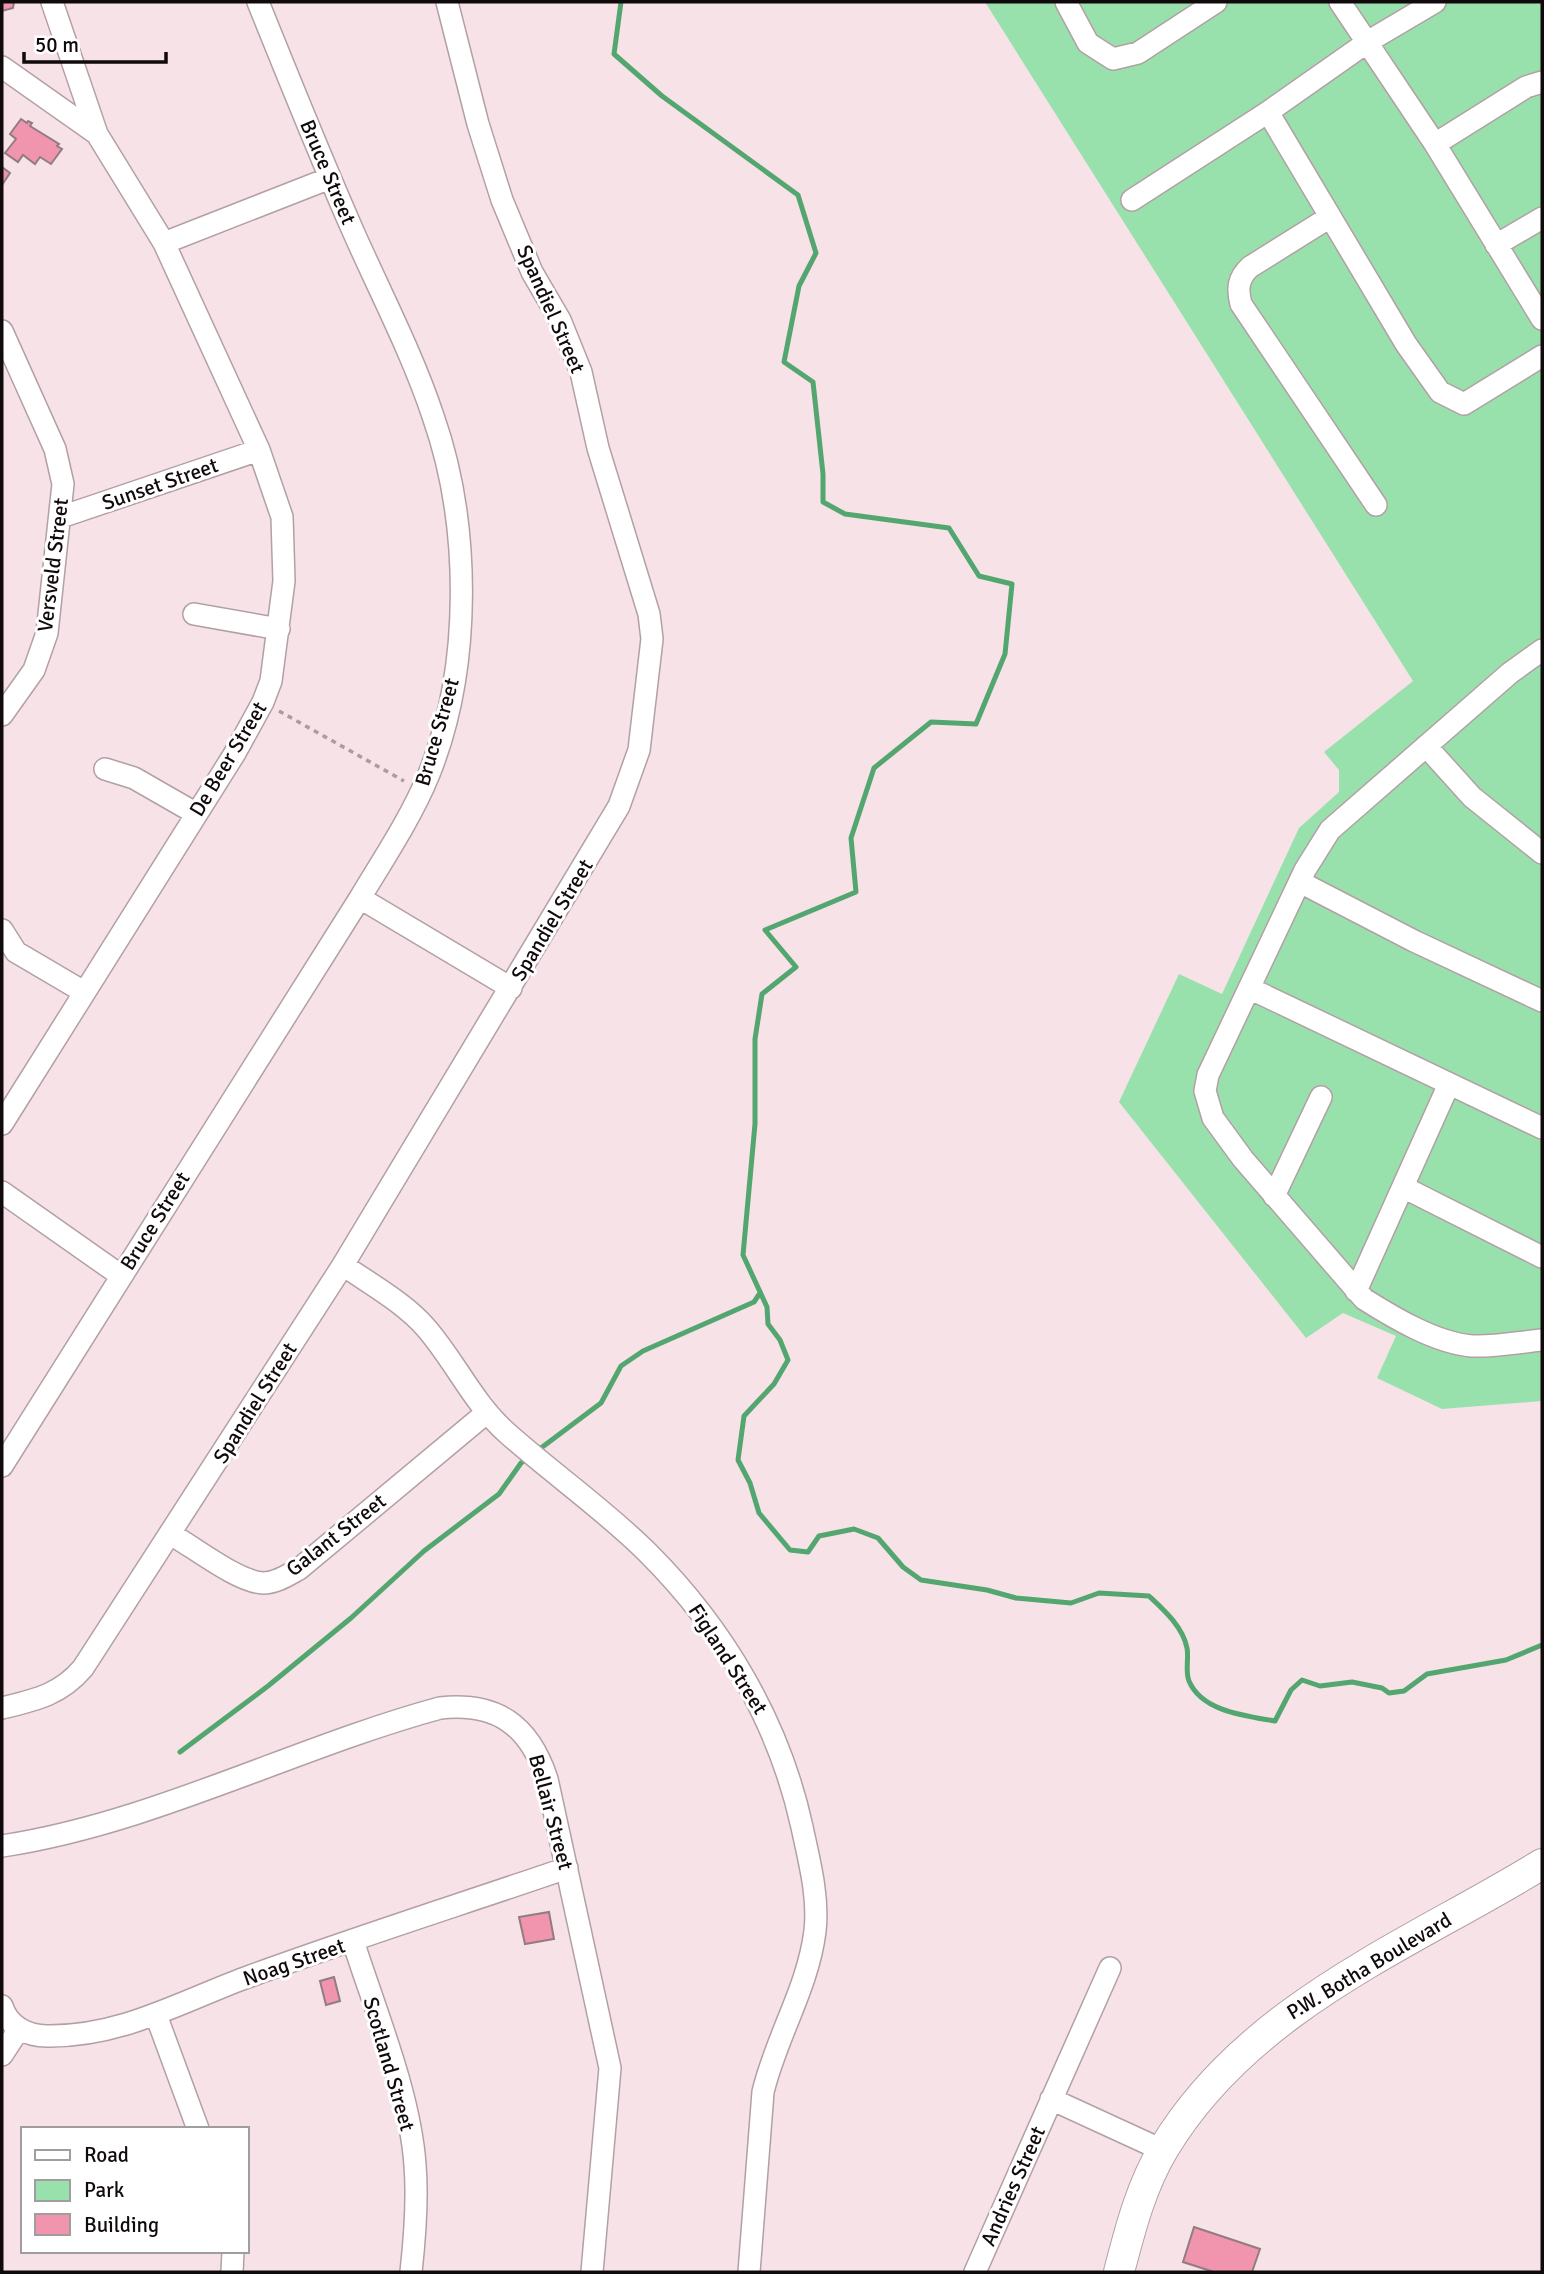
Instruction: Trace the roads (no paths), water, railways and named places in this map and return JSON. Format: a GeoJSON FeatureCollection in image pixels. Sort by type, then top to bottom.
{"type":"FeatureCollection","features":[{"type":"Feature","properties":{"kind":"street"},"geometry":{"type":"LineString","coordinates":[[52,2],[97,134]]}},
{"type":"Feature","properties":{"kind":"street","name":"Bruce Street"},"geometry":{"type":"LineString","coordinates":[[2,1466],[360,898],[421,791],[446,715],[461,609],[459,536],[451,479],[433,415],[330,178],[258,2]]}},
{"type":"Feature","properties":{"kind":"street","name":"Spandiel Street"},"geometry":{"type":"LineString","coordinates":[[2,1708],[46,1698],[69,1685],[172,1535],[343,1265],[598,845],[632,777],[639,750],[652,639],[649,614],[598,448],[581,372],[560,320],[532,272],[502,200],[478,124],[447,2]]}},
{"type":"Feature","properties":{"kind":"street"},"geometry":{"type":"LineString","coordinates":[[1066,2],[1088,43],[1113,59],[1138,53],[1216,2]]}},
{"type":"Feature","properties":{"kind":"street"},"geometry":{"type":"LineString","coordinates":[[1340,2],[1369,41],[1435,144],[1542,319]]}},
{"type":"Feature","properties":{"kind":"street"},"geometry":{"type":"LineString","coordinates":[[1132,200],[1268,112],[1369,41],[1436,2]]}},
{"type":"Feature","properties":{"kind":"street"},"geometry":{"type":"LineString","coordinates":[[2,67],[97,134]]}},
{"type":"Feature","properties":{"kind":"street"},"geometry":{"type":"LineString","coordinates":[[1435,144],[1526,87],[1542,82]]}},
{"type":"Feature","properties":{"kind":"street"},"geometry":{"type":"LineString","coordinates":[[1268,112],[1406,344],[1440,392],[1464,404],[1478,398],[1542,356]]}},
{"type":"Feature","properties":{"kind":"street","name":"De Beer Street"},"geometry":{"type":"LineString","coordinates":[[2,1124],[235,753],[263,702],[271,681],[284,581],[282,517],[259,450],[164,243],[97,134]]}},
{"type":"Feature","properties":{"kind":"street"},"geometry":{"type":"LineString","coordinates":[[164,243],[330,178]]}},
{"type":"Feature","properties":{"kind":"street"},"geometry":{"type":"LineString","coordinates":[[1330,216],[1250,267],[1243,274],[1238,292],[1241,304],[1376,505]]}},
{"type":"Feature","properties":{"kind":"street"},"geometry":{"type":"LineString","coordinates":[[1496,245],[1542,218]]}},
{"type":"Feature","properties":{"kind":"street","name":"Versveld Street"},"geometry":{"type":"LineString","coordinates":[[2,331],[55,449],[62,484],[61,517],[47,633],[34,670],[2,715]]}},
{"type":"Feature","properties":{"kind":"street","name":"Sunset Street"},"geometry":{"type":"LineString","coordinates":[[61,517],[259,450]]}},
{"type":"Feature","properties":{"kind":"street"},"geometry":{"type":"LineString","coordinates":[[194,614],[279,629]]}},
{"type":"Feature","properties":{"kind":"street"},"geometry":{"type":"LineString","coordinates":[[1542,650],[1330,830],[1300,882],[1249,988],[1208,1075],[1205,1091],[1213,1118],[1274,1196],[1356,1291],[1386,1313],[1446,1339],[1472,1346],[1542,1340]]}},
{"type":"Feature","properties":{"kind":"street"},"geometry":{"type":"LineString","coordinates":[[1426,746],[1472,797],[1542,853]]}},
{"type":"Feature","properties":{"kind":"street"},"geometry":{"type":"LineString","coordinates":[[105,769],[127,775],[195,813]]}},
{"type":"Feature","properties":{"kind":"street"},"geometry":{"type":"LineString","coordinates":[[1300,882],[1413,941],[1542,1000]]}},
{"type":"Feature","properties":{"kind":"street"},"geometry":{"type":"LineString","coordinates":[[360,898],[511,988]]}},
{"type":"Feature","properties":{"kind":"street"},"geometry":{"type":"LineString","coordinates":[[2,930],[5,940],[16,952],[84,992]]}},
{"type":"Feature","properties":{"kind":"street"},"geometry":{"type":"LineString","coordinates":[[1249,988],[1542,1128]]}},
{"type":"Feature","properties":{"kind":"street"},"geometry":{"type":"LineString","coordinates":[[1356,1291],[1449,1084]]}},
{"type":"Feature","properties":{"kind":"street"},"geometry":{"type":"LineString","coordinates":[[1274,1196],[1321,1097]]}},
{"type":"Feature","properties":{"kind":"street"},"geometry":{"type":"LineString","coordinates":[[1403,1187],[1542,1257]]}},
{"type":"Feature","properties":{"kind":"street"},"geometry":{"type":"LineString","coordinates":[[2,1192],[120,1275]]}},
{"type":"Feature","properties":{"kind":"street","name":"Figland Street"},"geometry":{"type":"LineString","coordinates":[[343,1265],[425,1326],[448,1355],[485,1414],[640,1546],[673,1580],[757,1696],[784,1758],[805,1844],[815,1927],[806,1972],[769,2067],[763,2092],[749,2272]]}},
{"type":"Feature","properties":{"kind":"street","name":"Galant Street"},"geometry":{"type":"LineString","coordinates":[[172,1535],[245,1578],[263,1583],[277,1581],[299,1569],[485,1414]]}},
{"type":"Feature","properties":{"kind":"street","name":"Bellair Street"},"geometry":{"type":"LineString","coordinates":[[2,1846],[49,1839],[108,1821],[414,1715],[463,1706],[488,1711],[524,1732],[538,1751],[567,1868],[610,2068],[592,2272]]}},
{"type":"Feature","properties":{"kind":"street","name":"P.W. Botha Boulevard"},"geometry":{"type":"LineString","coordinates":[[1119,2272],[1132,2222],[1162,2150],[1226,2068],[1294,2010],[1542,1864]]}},
{"type":"Feature","properties":{"kind":"street","name":"Noag Street"},"geometry":{"type":"LineString","coordinates":[[19,2029],[46,2036],[79,2034],[124,2026],[245,1978],[567,1868]]}},
{"type":"Feature","properties":{"kind":"street","name":"Scotland Street"},"geometry":{"type":"LineString","coordinates":[[353,1941],[408,2116],[415,2163],[417,2216],[411,2272]]}},
{"type":"Feature","properties":{"kind":"street","name":"Andries Street"},"geometry":{"type":"LineString","coordinates":[[975,2272],[1110,1968]]}},
{"type":"Feature","properties":{"kind":"street"},"geometry":{"type":"LineString","coordinates":[[2,2006],[10,2021],[19,2029],[2,2054]]}},
{"type":"Feature","properties":{"kind":"street"},"geometry":{"type":"LineString","coordinates":[[156,2015],[197,2127]]}},
{"type":"Feature","properties":{"kind":"street","name":"Andries Street"},"geometry":{"type":"LineString","coordinates":[[1051,2099],[1162,2150]]}},
{"type":"Feature","properties":{"kind":"street"},"geometry":{"type":"LineString","coordinates":[[232,2272],[233,2253]]}},
{"type":"Feature","properties":{"kind":"waterway"},"geometry":{"type":"LineString","coordinates":[[621,2],[614,54],[662,96],[798,195],[816,253],[799,286],[784,362],[813,382],[823,474],[823,502],[845,514],[949,528],[979,576],[1012,584],[1005,654],[976,724],[931,722],[874,768],[851,838],[856,892],[765,930],[796,967],[762,994],[755,1039],[755,1124],[743,1255],[767,1307],[768,1324],[780,1340],[788,1360],[774,1384],[744,1416],[738,1460],[750,1483],[759,1513],[790,1550],[808,1552],[819,1536],[854,1529],[878,1538],[903,1567],[921,1580],[987,1590],[1016,1598],[1071,1603],[1099,1593],[1149,1596],[1172,1619],[1185,1640],[1189,1681],[1204,1700],[1226,1711],[1275,1721],[1291,1690],[1302,1680],[1320,1686],[1352,1682],[1382,1688],[1389,1693],[1404,1691],[1427,1674],[1506,1660],[1542,1645]]}},
{"type":"Feature","properties":{"kind":"waterway"},"geometry":{"type":"LineString","coordinates":[[537,1451],[601,1403],[621,1366],[643,1351],[754,1302],[760,1293]]}},
{"type":"Feature","properties":{"kind":"waterway"},"geometry":{"type":"LineString","coordinates":[[180,1752],[268,1686],[351,1618],[424,1551],[499,1494],[521,1463],[529,1457]]}}]}
